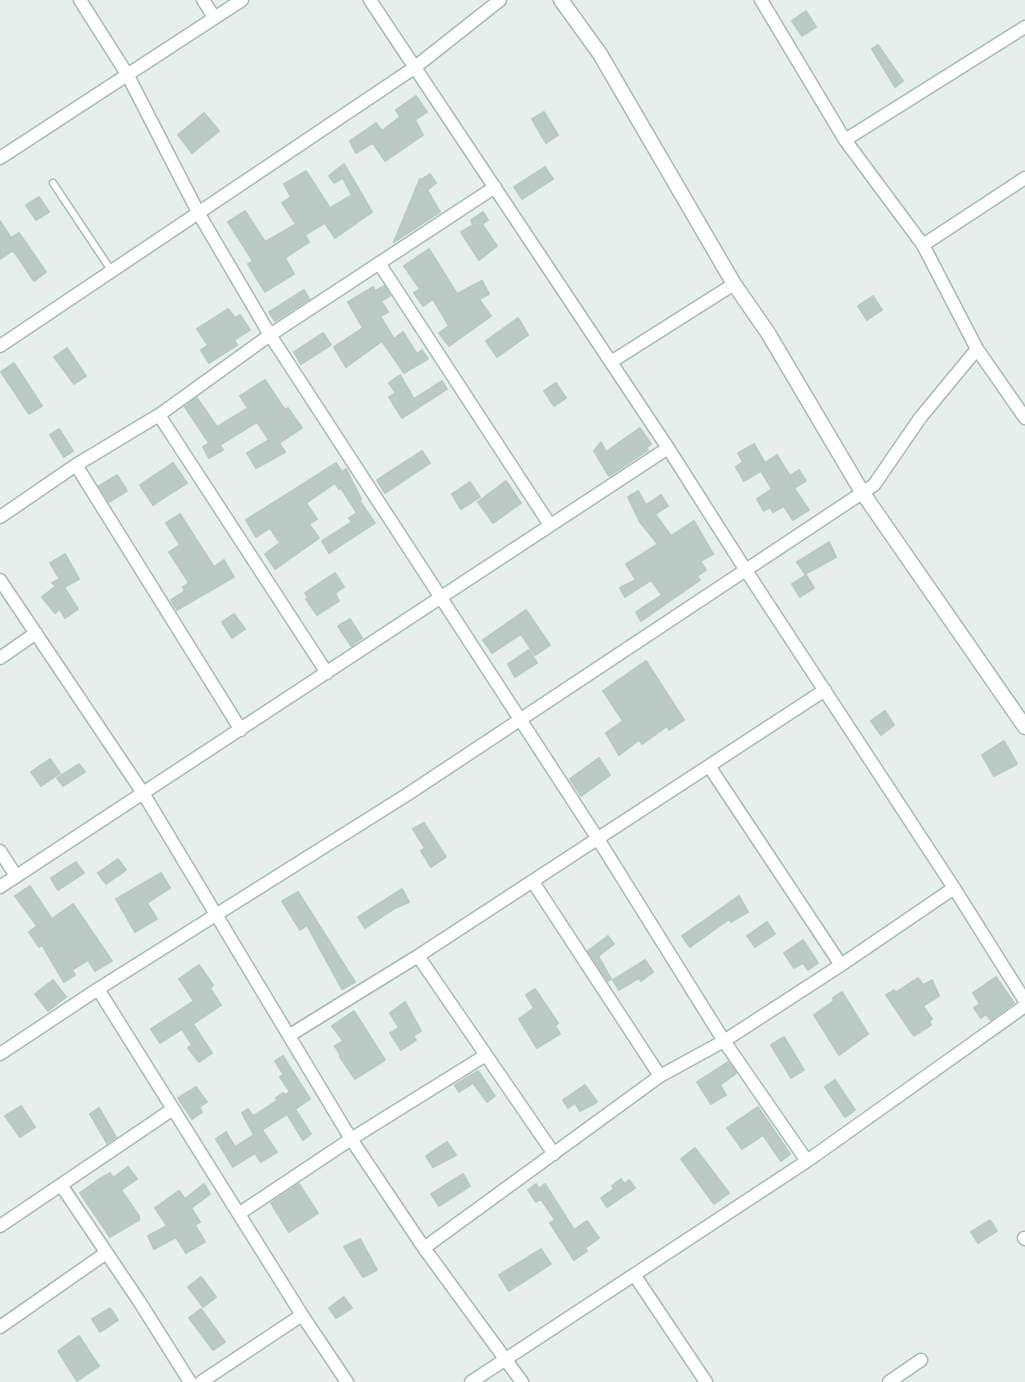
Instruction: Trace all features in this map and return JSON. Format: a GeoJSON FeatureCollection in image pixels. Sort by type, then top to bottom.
{"type":"FeatureCollection","features":[{"type":"Feature","properties":{"kind":"street"},"geometry":{"type":"LineString","coordinates":[[80,0],[128,74],[198,214],[270,335],[598,839],[724,1041],[807,1161]]}},
{"type":"Feature","properties":{"kind":"street"},"geometry":{"type":"LineString","coordinates":[[203,0],[214,17]]}},
{"type":"Feature","properties":{"kind":"street"},"geometry":{"type":"LineString","coordinates":[[0,158],[242,0]]}},
{"type":"Feature","properties":{"kind":"street"},"geometry":{"type":"LineString","coordinates":[[370,0],[668,448],[954,888],[1025,1003],[807,1161],[471,1382]]}},
{"type":"Feature","properties":{"kind":"street"},"geometry":{"type":"LineString","coordinates":[[0,346],[414,68],[499,0]]}},
{"type":"Feature","properties":{"kind":"street"},"geometry":{"type":"LineString","coordinates":[[561,0],[600,54],[734,284],[768,333],[862,492],[1025,727]]}},
{"type":"Feature","properties":{"kind":"street"},"geometry":{"type":"LineString","coordinates":[[768,2],[845,140],[923,245],[976,349],[1025,418]]}},
{"type":"Feature","properties":{"kind":"street"},"geometry":{"type":"LineString","coordinates":[[845,140],[1025,27]]}},
{"type":"Feature","properties":{"kind":"street"},"geometry":{"type":"LineString","coordinates":[[923,245],[1025,178]]}},
{"type":"Feature","properties":{"kind":"street"},"geometry":{"type":"LineString","coordinates":[[0,517],[76,465],[159,415],[270,335],[495,187]]}},
{"type":"Feature","properties":{"kind":"street"},"geometry":{"type":"LineString","coordinates":[[379,263],[551,525]]}},
{"type":"Feature","properties":{"kind":"street"},"geometry":{"type":"LineString","coordinates":[[611,362],[734,284]]}},
{"type":"Feature","properties":{"kind":"street"},"geometry":{"type":"LineString","coordinates":[[0,1054],[98,989],[408,794],[874,485],[920,418],[976,349]]}},
{"type":"Feature","properties":{"kind":"street"},"geometry":{"type":"LineString","coordinates":[[159,415],[327,673]]}},
{"type":"Feature","properties":{"kind":"street"},"geometry":{"type":"LineString","coordinates":[[0,887],[668,448]]}},
{"type":"Feature","properties":{"kind":"street"},"geometry":{"type":"LineString","coordinates":[[76,465],[241,730]]}},
{"type":"Feature","properties":{"kind":"street"},"geometry":{"type":"LineString","coordinates":[[0,580],[143,793],[351,1139],[424,1248],[522,1382]]}},
{"type":"Feature","properties":{"kind":"street"},"geometry":{"type":"LineString","coordinates":[[0,658],[36,633]]}},
{"type":"Feature","properties":{"kind":"street"},"geometry":{"type":"LineString","coordinates":[[290,1035],[418,956],[825,690]]}},
{"type":"Feature","properties":{"kind":"street"},"geometry":{"type":"LineString","coordinates":[[709,766],[841,965]]}},
{"type":"Feature","properties":{"kind":"street"},"geometry":{"type":"LineString","coordinates":[[0,851],[16,876]]}},
{"type":"Feature","properties":{"kind":"street"},"geometry":{"type":"LineString","coordinates":[[533,881],[660,1076]]}},
{"type":"Feature","properties":{"kind":"street"},"geometry":{"type":"LineString","coordinates":[[424,1248],[660,1076],[724,1041],[954,888]]}},
{"type":"Feature","properties":{"kind":"street"},"geometry":{"type":"LineString","coordinates":[[418,956],[554,1154]]}},
{"type":"Feature","properties":{"kind":"street"},"geometry":{"type":"LineString","coordinates":[[98,989],[302,1315],[347,1382]]}},
{"type":"Feature","properties":{"kind":"street"},"geometry":{"type":"LineString","coordinates":[[240,1213],[351,1139],[486,1055]]}},
{"type":"Feature","properties":{"kind":"street"},"geometry":{"type":"LineString","coordinates":[[0,1226],[173,1110]]}},
{"type":"Feature","properties":{"kind":"street"},"geometry":{"type":"LineString","coordinates":[[61,1185],[190,1382]]}},
{"type":"Feature","properties":{"kind":"street"},"geometry":{"type":"LineString","coordinates":[[0,1327],[106,1253]]}},
{"type":"Feature","properties":{"kind":"street"},"geometry":{"type":"LineString","coordinates":[[635,1276],[706,1382]]}},
{"type":"Feature","properties":{"kind":"street"},"geometry":{"type":"LineString","coordinates":[[201,1382],[302,1315]]}},
{"type":"Feature","properties":{"kind":"street"},"geometry":{"type":"LineString","coordinates":[[889,1382],[921,1360]]}},
{"type":"Feature","properties":{"kind":"lane"},"geometry":{"type":"LineString","coordinates":[[53,183],[111,270]]}},
{"type":"Feature","properties":{"kind":"building"},"geometry":{"type":"Polygon","coordinates":[[[806,11],[816,27],[802,36],[792,21],[806,11]]]}},
{"type":"Feature","properties":{"kind":"building"},"geometry":{"type":"Polygon","coordinates":[[[878,45],[903,81],[895,87],[872,49],[878,45]]]}},
{"type":"Feature","properties":{"kind":"building"},"geometry":{"type":"Polygon","coordinates":[[[416,96],[427,112],[415,120],[423,135],[385,161],[373,143],[356,153],[350,141],[376,123],[382,131],[400,117],[396,110],[416,96]]]}},
{"type":"Feature","properties":{"kind":"building"},"geometry":{"type":"Polygon","coordinates":[[[544,112],[558,135],[546,143],[532,119],[544,112]]]}},
{"type":"Feature","properties":{"kind":"building"},"geometry":{"type":"Polygon","coordinates":[[[204,113],[219,131],[192,153],[178,135],[204,113]]]}},
{"type":"Feature","properties":{"kind":"building"},"geometry":{"type":"Polygon","coordinates":[[[344,164],[372,212],[335,238],[325,223],[305,235],[309,242],[285,258],[294,274],[265,292],[248,264],[253,261],[228,222],[245,211],[265,242],[296,224],[282,203],[291,197],[284,184],[306,171],[330,208],[352,195],[343,178],[334,183],[329,176],[344,164]]]}},
{"type":"Feature","properties":{"kind":"building"},"geometry":{"type":"Polygon","coordinates":[[[545,167],[553,179],[522,199],[514,187],[545,167]]]}},
{"type":"Feature","properties":{"kind":"building"},"geometry":{"type":"Polygon","coordinates":[[[430,174],[436,183],[427,190],[440,212],[394,242],[420,179],[430,174]]]}},
{"type":"Feature","properties":{"kind":"building"},"geometry":{"type":"Polygon","coordinates":[[[39,197],[49,212],[36,220],[26,205],[39,197]]]}},
{"type":"Feature","properties":{"kind":"building"},"geometry":{"type":"Polygon","coordinates":[[[483,212],[488,220],[482,224],[497,246],[479,260],[461,232],[473,225],[471,220],[483,212]]]}},
{"type":"Feature","properties":{"kind":"building"},"geometry":{"type":"Polygon","coordinates":[[[0,221],[11,238],[19,233],[46,272],[34,281],[12,251],[0,259],[0,221]]]}},
{"type":"Feature","properties":{"kind":"building"},"geometry":{"type":"Polygon","coordinates":[[[429,249],[457,294],[482,281],[489,294],[479,299],[491,316],[449,346],[439,333],[449,326],[433,299],[423,306],[414,293],[420,289],[404,266],[429,249]]]}},
{"type":"Feature","properties":{"kind":"building"},"geometry":{"type":"Polygon","coordinates":[[[384,286],[390,296],[381,301],[388,312],[380,316],[394,339],[403,332],[417,354],[422,350],[428,359],[404,373],[382,341],[346,367],[334,347],[363,328],[348,302],[373,287],[375,291],[384,286]]]}},
{"type":"Feature","properties":{"kind":"building"},"geometry":{"type":"Polygon","coordinates":[[[304,290],[309,299],[275,321],[269,312],[304,290]]]}},
{"type":"Feature","properties":{"kind":"building"},"geometry":{"type":"Polygon","coordinates":[[[873,296],[882,310],[867,320],[858,306],[873,296]]]}},
{"type":"Feature","properties":{"kind":"building"},"geometry":{"type":"Polygon","coordinates":[[[228,309],[235,318],[240,315],[250,330],[234,340],[237,345],[209,363],[201,350],[208,345],[197,329],[228,309]]]}},
{"type":"Feature","properties":{"kind":"building"},"geometry":{"type":"Polygon","coordinates":[[[518,318],[528,335],[497,357],[486,341],[518,318]]]}},
{"type":"Feature","properties":{"kind":"building"},"geometry":{"type":"Polygon","coordinates":[[[323,333],[331,345],[301,364],[294,352],[323,333]]]}},
{"type":"Feature","properties":{"kind":"building"},"geometry":{"type":"Polygon","coordinates":[[[67,348],[86,376],[74,384],[54,357],[67,348]]]}},
{"type":"Feature","properties":{"kind":"building"},"geometry":{"type":"Polygon","coordinates":[[[14,363],[42,406],[29,414],[1,372],[14,363]]]}},
{"type":"Feature","properties":{"kind":"building"},"geometry":{"type":"Polygon","coordinates":[[[400,375],[414,399],[442,381],[447,389],[402,418],[389,397],[396,393],[389,383],[400,375]]]}},
{"type":"Feature","properties":{"kind":"building"},"geometry":{"type":"Polygon","coordinates":[[[265,380],[285,410],[288,408],[302,428],[279,443],[285,452],[256,468],[247,453],[269,440],[257,422],[220,445],[223,450],[209,458],[203,447],[209,443],[185,407],[197,398],[217,427],[248,408],[240,396],[265,380]]]}},
{"type":"Feature","properties":{"kind":"building"},"geometry":{"type":"Polygon","coordinates":[[[556,383],[566,398],[554,406],[544,391],[556,383]]]}},
{"type":"Feature","properties":{"kind":"building"},"geometry":{"type":"Polygon","coordinates":[[[640,428],[651,444],[646,448],[648,450],[609,476],[594,451],[601,442],[606,452],[640,428]]]}},
{"type":"Feature","properties":{"kind":"building"},"geometry":{"type":"Polygon","coordinates":[[[59,429],[73,451],[64,457],[50,435],[59,429]]]}},
{"type":"Feature","properties":{"kind":"building"},"geometry":{"type":"Polygon","coordinates":[[[754,444],[765,463],[777,455],[790,476],[799,470],[806,481],[794,488],[809,510],[793,520],[784,506],[773,512],[770,507],[764,511],[757,499],[772,489],[761,471],[744,481],[736,467],[743,462],[738,453],[754,444]]]}},
{"type":"Feature","properties":{"kind":"building"},"geometry":{"type":"Polygon","coordinates":[[[422,451],[430,463],[385,493],[377,480],[422,451]]]}},
{"type":"Feature","properties":{"kind":"building"},"geometry":{"type":"Polygon","coordinates":[[[173,463],[187,483],[153,505],[140,485],[173,463]]]}},
{"type":"Feature","properties":{"kind":"building"},"geometry":{"type":"Polygon","coordinates":[[[336,463],[342,472],[346,469],[361,499],[359,500],[375,523],[329,553],[322,541],[352,522],[349,518],[357,513],[335,483],[306,503],[317,519],[309,524],[319,538],[275,569],[265,554],[280,543],[270,528],[256,537],[246,520],[336,463]]]}},
{"type":"Feature","properties":{"kind":"building"},"geometry":{"type":"Polygon","coordinates":[[[117,475],[127,491],[109,502],[99,486],[117,475]]]}},
{"type":"Feature","properties":{"kind":"building"},"geometry":{"type":"Polygon","coordinates":[[[506,481],[521,503],[493,523],[478,502],[506,481]]]}},
{"type":"Feature","properties":{"kind":"building"},"geometry":{"type":"Polygon","coordinates":[[[470,482],[480,497],[461,509],[452,494],[470,482]]]}},
{"type":"Feature","properties":{"kind":"building"},"geometry":{"type":"Polygon","coordinates":[[[638,491],[646,505],[661,495],[668,506],[655,514],[671,536],[694,521],[713,554],[700,561],[706,570],[697,576],[700,580],[641,621],[636,612],[662,595],[651,580],[625,597],[620,588],[636,580],[626,564],[658,544],[640,522],[628,497],[638,491]]]}},
{"type":"Feature","properties":{"kind":"building"},"geometry":{"type":"Polygon","coordinates":[[[180,514],[214,567],[224,560],[234,577],[177,610],[171,600],[185,591],[183,587],[189,583],[169,552],[180,545],[166,523],[180,514]]]}},
{"type":"Feature","properties":{"kind":"building"},"geometry":{"type":"Polygon","coordinates":[[[829,542],[836,557],[805,574],[797,562],[829,542]]]}},
{"type":"Feature","properties":{"kind":"building"},"geometry":{"type":"Polygon","coordinates":[[[65,554],[79,579],[64,587],[78,609],[65,618],[60,609],[55,613],[42,597],[56,586],[52,583],[60,579],[50,563],[65,554]]]}},
{"type":"Feature","properties":{"kind":"building"},"geometry":{"type":"Polygon","coordinates":[[[335,573],[344,587],[335,593],[339,601],[317,615],[305,593],[335,573]]]}},
{"type":"Feature","properties":{"kind":"building"},"geometry":{"type":"Polygon","coordinates":[[[806,575],[814,588],[800,597],[792,584],[806,575]]]}},
{"type":"Feature","properties":{"kind":"building"},"geometry":{"type":"Polygon","coordinates":[[[526,610],[550,645],[535,655],[521,634],[492,653],[483,640],[526,610]]]}},
{"type":"Feature","properties":{"kind":"building"},"geometry":{"type":"Polygon","coordinates":[[[234,614],[245,629],[232,638],[222,622],[234,614]]]}},
{"type":"Feature","properties":{"kind":"building"},"geometry":{"type":"Polygon","coordinates":[[[350,619],[362,638],[351,646],[338,626],[350,619]]]}},
{"type":"Feature","properties":{"kind":"building"},"geometry":{"type":"Polygon","coordinates":[[[529,650],[537,663],[515,677],[508,664],[529,650]]]}},
{"type":"Feature","properties":{"kind":"building"},"geometry":{"type":"Polygon","coordinates":[[[646,661],[684,720],[669,730],[667,726],[642,744],[639,740],[619,755],[606,733],[623,721],[603,691],[646,661]]]}},
{"type":"Feature","properties":{"kind":"building"},"geometry":{"type":"Polygon","coordinates":[[[885,711],[894,725],[881,735],[871,721],[885,711]]]}},
{"type":"Feature","properties":{"kind":"building"},"geometry":{"type":"Polygon","coordinates":[[[1004,741],[1017,764],[994,776],[982,755],[1004,741]]]}},
{"type":"Feature","properties":{"kind":"building"},"geometry":{"type":"Polygon","coordinates":[[[599,758],[610,775],[581,796],[570,779],[599,758]]]}},
{"type":"Feature","properties":{"kind":"building"},"geometry":{"type":"Polygon","coordinates":[[[50,759],[60,773],[41,786],[31,772],[50,759]]]}},
{"type":"Feature","properties":{"kind":"building"},"geometry":{"type":"Polygon","coordinates":[[[79,764],[85,772],[63,786],[57,778],[79,764]]]}},
{"type":"Feature","properties":{"kind":"building"},"geometry":{"type":"Polygon","coordinates":[[[424,823],[446,857],[431,867],[421,851],[425,848],[413,829],[424,823]]]}},
{"type":"Feature","properties":{"kind":"building"},"geometry":{"type":"Polygon","coordinates":[[[118,859],[126,870],[106,884],[98,873],[118,859]]]}},
{"type":"Feature","properties":{"kind":"building"},"geometry":{"type":"Polygon","coordinates":[[[76,862],[84,873],[58,890],[51,878],[76,862]]]}},
{"type":"Feature","properties":{"kind":"building"},"geometry":{"type":"Polygon","coordinates":[[[161,873],[170,888],[147,903],[157,919],[135,932],[116,899],[161,873]]]}},
{"type":"Feature","properties":{"kind":"building"},"geometry":{"type":"Polygon","coordinates":[[[30,886],[52,919],[73,904],[112,961],[95,971],[88,960],[72,970],[75,975],[64,982],[42,945],[39,947],[29,932],[37,926],[15,896],[30,886]]]}},
{"type":"Feature","properties":{"kind":"building"},"geometry":{"type":"Polygon","coordinates":[[[402,889],[409,902],[365,928],[358,917],[402,889]]]}},
{"type":"Feature","properties":{"kind":"building"},"geometry":{"type":"Polygon","coordinates":[[[298,892],[355,982],[342,989],[307,925],[300,930],[282,901],[298,892]]]}},
{"type":"Feature","properties":{"kind":"building"},"geometry":{"type":"Polygon","coordinates":[[[739,896],[748,912],[731,922],[729,919],[690,947],[682,936],[739,896]]]}},
{"type":"Feature","properties":{"kind":"building"},"geometry":{"type":"Polygon","coordinates":[[[767,922],[775,934],[755,947],[747,936],[767,922]]]}},
{"type":"Feature","properties":{"kind":"building"},"geometry":{"type":"Polygon","coordinates":[[[608,936],[614,944],[598,956],[611,979],[608,981],[588,951],[608,936]]]}},
{"type":"Feature","properties":{"kind":"building"},"geometry":{"type":"Polygon","coordinates":[[[803,940],[818,963],[808,970],[803,963],[794,968],[784,953],[803,940]]]}},
{"type":"Feature","properties":{"kind":"building"},"geometry":{"type":"Polygon","coordinates":[[[645,960],[653,972],[641,981],[639,978],[619,990],[613,980],[645,960]]]}},
{"type":"Feature","properties":{"kind":"building"},"geometry":{"type":"Polygon","coordinates":[[[199,965],[213,985],[210,988],[221,1005],[193,1024],[212,1053],[199,1062],[188,1048],[192,1045],[182,1029],[160,1043],[151,1029],[194,1001],[179,979],[199,965]]]}},
{"type":"Feature","properties":{"kind":"building"},"geometry":{"type":"Polygon","coordinates":[[[996,977],[1014,1003],[991,1020],[986,1014],[981,1018],[974,1008],[980,1004],[973,993],[996,977]]]}},
{"type":"Feature","properties":{"kind":"building"},"geometry":{"type":"Polygon","coordinates":[[[918,978],[923,985],[932,980],[939,996],[923,1006],[932,1019],[929,1021],[931,1025],[914,1036],[886,995],[894,990],[895,993],[918,978]]]}},
{"type":"Feature","properties":{"kind":"building"},"geometry":{"type":"Polygon","coordinates":[[[53,980],[66,997],[48,1011],[35,994],[53,980]]]}},
{"type":"Feature","properties":{"kind":"building"},"geometry":{"type":"Polygon","coordinates":[[[535,989],[558,1023],[555,1026],[560,1034],[537,1048],[519,1019],[534,1008],[526,995],[535,989]]]}},
{"type":"Feature","properties":{"kind":"building"},"geometry":{"type":"Polygon","coordinates":[[[842,992],[868,1034],[839,1055],[814,1015],[842,992]]]}},
{"type":"Feature","properties":{"kind":"building"},"geometry":{"type":"Polygon","coordinates":[[[405,1002],[421,1031],[413,1036],[416,1040],[401,1050],[390,1033],[399,1028],[390,1013],[405,1002]]]}},
{"type":"Feature","properties":{"kind":"building"},"geometry":{"type":"Polygon","coordinates":[[[354,1011],[385,1060],[355,1079],[335,1046],[343,1041],[332,1026],[354,1011]]]}},
{"type":"Feature","properties":{"kind":"building"},"geometry":{"type":"Polygon","coordinates":[[[784,1037],[804,1070],[791,1078],[771,1045],[784,1037]]]}},
{"type":"Feature","properties":{"kind":"building"},"geometry":{"type":"Polygon","coordinates":[[[283,1056],[310,1099],[295,1109],[311,1134],[303,1140],[287,1114],[262,1130],[277,1152],[261,1162],[255,1153],[233,1167],[216,1139],[226,1132],[235,1147],[254,1135],[242,1113],[248,1109],[255,1115],[278,1100],[276,1098],[283,1093],[285,1095],[290,1092],[280,1077],[284,1075],[275,1061],[283,1056]]]}},
{"type":"Feature","properties":{"kind":"building"},"geometry":{"type":"Polygon","coordinates":[[[728,1062],[736,1073],[720,1085],[726,1095],[711,1104],[697,1082],[728,1062]]]}},
{"type":"Feature","properties":{"kind":"building"},"geometry":{"type":"Polygon","coordinates":[[[478,1071],[495,1096],[487,1102],[473,1083],[459,1092],[455,1085],[478,1071]]]}},
{"type":"Feature","properties":{"kind":"building"},"geometry":{"type":"Polygon","coordinates":[[[835,1080],[855,1110],[845,1117],[825,1087],[835,1080]]]}},
{"type":"Feature","properties":{"kind":"building"},"geometry":{"type":"Polygon","coordinates":[[[585,1085],[597,1102],[580,1111],[575,1103],[568,1108],[563,1100],[585,1085]]]}},
{"type":"Feature","properties":{"kind":"building"},"geometry":{"type":"Polygon","coordinates":[[[196,1087],[207,1102],[199,1107],[202,1112],[192,1119],[178,1098],[196,1087]]]}},
{"type":"Feature","properties":{"kind":"building"},"geometry":{"type":"Polygon","coordinates":[[[21,1106],[35,1127],[20,1137],[5,1116],[21,1106]]]}},
{"type":"Feature","properties":{"kind":"building"},"geometry":{"type":"Polygon","coordinates":[[[758,1107],[790,1154],[781,1161],[763,1135],[742,1149],[727,1128],[758,1107]]]}},
{"type":"Feature","properties":{"kind":"building"},"geometry":{"type":"Polygon","coordinates":[[[99,1108],[116,1137],[107,1143],[90,1114],[99,1108]]]}},
{"type":"Feature","properties":{"kind":"building"},"geometry":{"type":"Polygon","coordinates":[[[447,1142],[456,1155],[433,1167],[426,1156],[447,1142]]]}},
{"type":"Feature","properties":{"kind":"building"},"geometry":{"type":"Polygon","coordinates":[[[695,1148],[729,1193],[714,1204],[681,1159],[695,1148]]]}},
{"type":"Feature","properties":{"kind":"building"},"geometry":{"type":"Polygon","coordinates":[[[128,1167],[137,1179],[121,1190],[139,1220],[110,1237],[80,1193],[110,1173],[113,1178],[128,1167]]]}},
{"type":"Feature","properties":{"kind":"building"},"geometry":{"type":"Polygon","coordinates":[[[463,1174],[470,1186],[439,1206],[431,1194],[463,1174]]]}},
{"type":"Feature","properties":{"kind":"building"},"geometry":{"type":"Polygon","coordinates":[[[621,1179],[624,1184],[629,1180],[635,1188],[607,1207],[601,1198],[614,1189],[612,1186],[621,1179]]]}},
{"type":"Feature","properties":{"kind":"building"},"geometry":{"type":"Polygon","coordinates":[[[204,1184],[210,1194],[191,1208],[200,1222],[195,1225],[205,1242],[186,1253],[176,1237],[154,1249],[148,1236],[167,1226],[155,1208],[179,1191],[185,1199],[204,1184]]]}},
{"type":"Feature","properties":{"kind":"building"},"geometry":{"type":"Polygon","coordinates":[[[299,1184],[318,1213],[289,1232],[271,1203],[299,1184]]]}},
{"type":"Feature","properties":{"kind":"building"},"geometry":{"type":"Polygon","coordinates":[[[536,1184],[539,1189],[545,1184],[574,1230],[587,1221],[599,1238],[574,1260],[550,1223],[555,1220],[541,1199],[536,1202],[528,1190],[536,1184]]]}},
{"type":"Feature","properties":{"kind":"building"},"geometry":{"type":"Polygon","coordinates":[[[990,1220],[997,1231],[978,1243],[971,1232],[990,1220]]]}},
{"type":"Feature","properties":{"kind":"building"},"geometry":{"type":"Polygon","coordinates":[[[360,1239],[377,1270],[363,1277],[344,1247],[360,1239]]]}},
{"type":"Feature","properties":{"kind":"building"},"geometry":{"type":"Polygon","coordinates":[[[541,1249],[551,1264],[509,1291],[499,1275],[541,1249]]]}},
{"type":"Feature","properties":{"kind":"building"},"geometry":{"type":"Polygon","coordinates":[[[201,1277],[216,1297],[203,1307],[188,1287],[201,1277]]]}},
{"type":"Feature","properties":{"kind":"building"},"geometry":{"type":"Polygon","coordinates":[[[344,1297],[352,1308],[336,1318],[329,1308],[344,1297]]]}},
{"type":"Feature","properties":{"kind":"building"},"geometry":{"type":"Polygon","coordinates":[[[110,1308],[118,1320],[100,1332],[92,1319],[110,1308]]]}},
{"type":"Feature","properties":{"kind":"building"},"geometry":{"type":"Polygon","coordinates":[[[201,1309],[225,1342],[213,1350],[189,1318],[201,1309]]]}},
{"type":"Feature","properties":{"kind":"building"},"geometry":{"type":"Polygon","coordinates":[[[79,1336],[99,1366],[77,1381],[58,1351],[79,1336]]]}}]}
